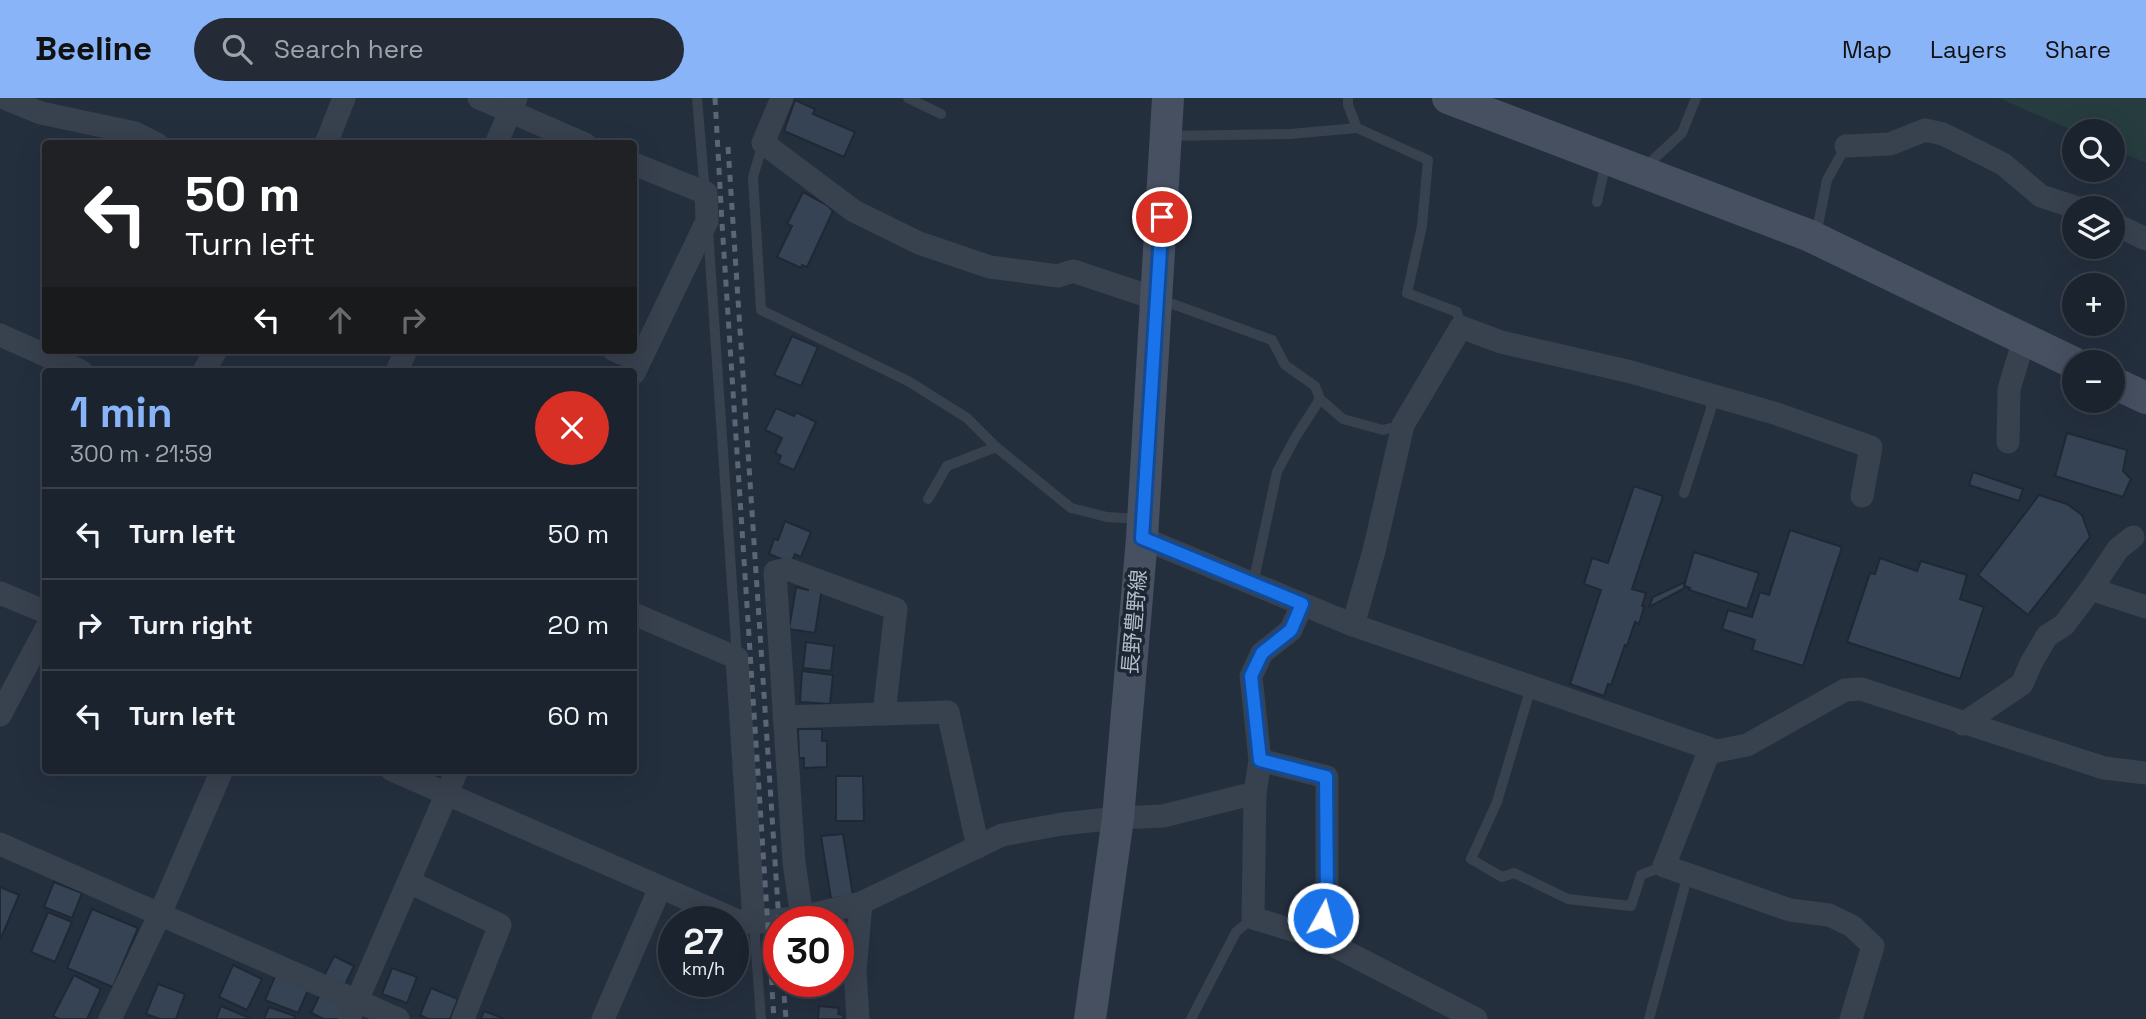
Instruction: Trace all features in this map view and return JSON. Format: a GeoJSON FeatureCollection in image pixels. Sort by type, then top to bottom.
{"type":"FeatureCollection","features":[{"type":"Feature","properties":{"kind":"main road","name":"長野豊野線"},"geometry":{"type":"LineString","coordinates":[[1090,1019],[1118,818],[1142,529],[1168,98]]}},
{"type":"Feature","properties":{"kind":"main road"},"geometry":{"type":"LineString","coordinates":[[1448,98],[1815,239],[2062,357]]}},
{"type":"Feature","properties":{"kind":"main road"},"geometry":{"type":"LineString","coordinates":[[2125,388],[2146,398]]}},
{"type":"Feature","properties":{"kind":"street"},"geometry":{"type":"LineString","coordinates":[[4,98],[41,113],[135,133],[149,140]]}},
{"type":"Feature","properties":{"kind":"street"},"geometry":{"type":"LineString","coordinates":[[328,140],[344,98]]}},
{"type":"Feature","properties":{"kind":"street"},"geometry":{"type":"LineString","coordinates":[[480,98],[513,105],[578,140]]}},
{"type":"Feature","properties":{"kind":"street"},"geometry":{"type":"LineString","coordinates":[[782,98],[763,143],[854,211],[919,243],[990,267],[1058,276],[1073,271],[1157,299]]}},
{"type":"Feature","properties":{"kind":"street"},"geometry":{"type":"LineString","coordinates":[[498,140],[513,105]]}},
{"type":"Feature","properties":{"kind":"street"},"geometry":{"type":"LineString","coordinates":[[1846,146],[1890,144],[1926,130],[1943,134],[2003,164],[2042,196],[2062,203]]}},
{"type":"Feature","properties":{"kind":"street"},"geometry":{"type":"LineString","coordinates":[[619,354],[636,367],[708,220],[706,193],[637,164]]}},
{"type":"Feature","properties":{"kind":"street"},"geometry":{"type":"LineString","coordinates":[[2125,229],[2146,239]]}},
{"type":"Feature","properties":{"kind":"street"},"geometry":{"type":"LineString","coordinates":[[1353,625],[1374,551],[1403,425],[1461,327],[1500,342],[1630,372],[1774,413],[1871,447],[1862,496]]}},
{"type":"Feature","properties":{"kind":"street"},"geometry":{"type":"LineString","coordinates":[[0,335],[42,354]]}},
{"type":"Feature","properties":{"kind":"street"},"geometry":{"type":"LineString","coordinates":[[2008,442],[2009,389],[2024,339]]}},
{"type":"Feature","properties":{"kind":"street"},"geometry":{"type":"LineString","coordinates":[[43,354],[74,368]]}},
{"type":"Feature","properties":{"kind":"street"},"geometry":{"type":"LineString","coordinates":[[1142,529],[1253,584],[1353,625],[1717,751],[1747,745],[1845,690],[1861,689],[2104,768],[2146,773]]}},
{"type":"Feature","properties":{"kind":"street"},"geometry":{"type":"LineString","coordinates":[[1963,724],[2022,684],[2047,636],[2064,625],[2118,549],[2133,537]]}},
{"type":"Feature","properties":{"kind":"street"},"geometry":{"type":"LineString","coordinates":[[800,906],[794,863],[775,572],[787,569],[896,609],[884,714]]}},
{"type":"Feature","properties":{"kind":"street"},"geometry":{"type":"LineString","coordinates":[[2091,589],[2146,607]]}},
{"type":"Feature","properties":{"kind":"street"},"geometry":{"type":"LineString","coordinates":[[0,593],[42,610]]}},
{"type":"Feature","properties":{"kind":"street"},"geometry":{"type":"LineString","coordinates":[[1302,604],[1291,630],[1262,653],[1251,676],[1260,760],[1255,793],[1253,918],[1319,938],[1450,1012],[1476,1019]]}},
{"type":"Feature","properties":{"kind":"street"},"geometry":{"type":"LineString","coordinates":[[637,615],[737,658],[754,923]]}},
{"type":"Feature","properties":{"kind":"street"},"geometry":{"type":"LineString","coordinates":[[0,715],[42,636]]}},
{"type":"Feature","properties":{"kind":"street"},"geometry":{"type":"LineString","coordinates":[[784,717],[948,712],[978,847]]}},
{"type":"Feature","properties":{"kind":"street"},"geometry":{"type":"LineString","coordinates":[[1710,749],[1664,866],[1790,910],[1829,915],[1852,926],[1873,946],[1850,1019]]}},
{"type":"Feature","properties":{"kind":"street"},"geometry":{"type":"LineString","coordinates":[[1260,760],[1326,777],[1327,898],[1319,938]]}},
{"type":"Feature","properties":{"kind":"street"},"geometry":{"type":"LineString","coordinates":[[110,1019],[160,914],[220,774]]}},
{"type":"Feature","properties":{"kind":"street"},"geometry":{"type":"LineString","coordinates":[[401,774],[738,921],[763,922]]}},
{"type":"Feature","properties":{"kind":"street"},"geometry":{"type":"LineString","coordinates":[[353,1010],[455,774]]}},
{"type":"Feature","properties":{"kind":"street"},"geometry":{"type":"LineString","coordinates":[[848,906],[861,903],[1002,835],[1062,824],[1163,816],[1255,793]]}},
{"type":"Feature","properties":{"kind":"street"},"geometry":{"type":"LineString","coordinates":[[0,844],[160,914],[353,1010],[398,1019]]}},
{"type":"Feature","properties":{"kind":"street"},"geometry":{"type":"LineString","coordinates":[[409,882],[500,925],[463,1019]]}},
{"type":"Feature","properties":{"kind":"street"},"geometry":{"type":"LineString","coordinates":[[603,1019],[660,888]]}},
{"type":"Feature","properties":{"kind":"street"},"geometry":{"type":"LineString","coordinates":[[858,1019],[855,971],[861,903]]}},
{"type":"Feature","properties":{"kind":"lane"},"geometry":{"type":"LineString","coordinates":[[698,98],[706,193]]}},
{"type":"Feature","properties":{"kind":"lane"},"geometry":{"type":"LineString","coordinates":[[908,98],[941,114]]}},
{"type":"Feature","properties":{"kind":"lane"},"geometry":{"type":"LineString","coordinates":[[1348,98],[1357,128]]}},
{"type":"Feature","properties":{"kind":"lane"},"geometry":{"type":"LineString","coordinates":[[1641,171],[1682,133],[1696,98]]}},
{"type":"Feature","properties":{"kind":"lane"},"geometry":{"type":"LineString","coordinates":[[1166,136],[1290,134],[1357,128],[1428,160],[1422,226],[1407,293],[1457,312],[1461,327]]}},
{"type":"Feature","properties":{"kind":"lane"},"geometry":{"type":"LineString","coordinates":[[763,143],[753,177],[761,310],[908,381],[967,418],[996,447],[1071,508],[1142,529]]}},
{"type":"Feature","properties":{"kind":"lane"},"geometry":{"type":"LineString","coordinates":[[1815,239],[1828,180],[1846,146]]}},
{"type":"Feature","properties":{"kind":"lane"},"geometry":{"type":"LineString","coordinates":[[1597,202],[1607,159]]}},
{"type":"Feature","properties":{"kind":"lane"},"geometry":{"type":"LineString","coordinates":[[708,220],[737,658]]}},
{"type":"Feature","properties":{"kind":"lane"},"geometry":{"type":"LineString","coordinates":[[1157,299],[1272,340],[1284,365],[1315,386],[1320,399],[1343,419],[1383,430],[1403,425]]}},
{"type":"Feature","properties":{"kind":"lane"},"geometry":{"type":"LineString","coordinates":[[1684,494],[1711,409],[1711,395]]}},
{"type":"Feature","properties":{"kind":"lane"},"geometry":{"type":"LineString","coordinates":[[1253,584],[1277,472],[1320,399]]}},
{"type":"Feature","properties":{"kind":"lane"},"geometry":{"type":"LineString","coordinates":[[928,499],[947,466],[996,447]]}},
{"type":"Feature","properties":{"kind":"lane"},"geometry":{"type":"LineString","coordinates":[[1531,687],[1497,802],[1471,859],[1502,877],[1514,873],[1568,899],[1631,906],[1641,875],[1664,866]]}},
{"type":"Feature","properties":{"kind":"lane"},"geometry":{"type":"LineString","coordinates":[[1649,1019],[1688,874]]}},
{"type":"Feature","properties":{"kind":"lane"},"geometry":{"type":"LineString","coordinates":[[1191,1019],[1236,932],[1253,918]]}},
{"type":"Feature","properties":{"kind":"lane"},"geometry":{"type":"LineString","coordinates":[[754,923],[761,1019]]}},
{"type":"Feature","properties":{"kind":"green space"},"geometry":{"type":"Polygon","coordinates":[[[1999,98],[2146,98],[2146,163],[2125,154],[2125,119],[2062,119],[2062,126],[1999,98]]]}},
{"type":"Feature","properties":{"kind":"building"},"geometry":{"type":"Polygon","coordinates":[[[795,100],[815,109],[813,114],[855,132],[844,157],[784,131],[795,100]]]}},
{"type":"Feature","properties":{"kind":"building"},"geometry":{"type":"Polygon","coordinates":[[[803,192],[833,211],[807,267],[802,265],[801,268],[777,257],[792,226],[787,224],[803,192]]]}},
{"type":"Feature","properties":{"kind":"building"},"geometry":{"type":"Polygon","coordinates":[[[792,336],[818,347],[801,386],[774,375],[792,336]]]}},
{"type":"Feature","properties":{"kind":"building"},"geometry":{"type":"Polygon","coordinates":[[[776,408],[794,416],[796,412],[816,422],[794,470],[778,463],[781,456],[775,453],[782,438],[765,430],[776,408]]]}},
{"type":"Feature","properties":{"kind":"building"},"geometry":{"type":"Polygon","coordinates":[[[2067,433],[2127,450],[2123,471],[2131,479],[2123,497],[2055,476],[2067,433]]]}},
{"type":"Feature","properties":{"kind":"building"},"geometry":{"type":"Polygon","coordinates":[[[1973,472],[2023,489],[2019,501],[1969,485],[1973,472]]]}},
{"type":"Feature","properties":{"kind":"building"},"geometry":{"type":"Polygon","coordinates":[[[1634,486],[1663,496],[1632,589],[1646,593],[1639,624],[1635,622],[1611,685],[1608,684],[1604,696],[1570,684],[1601,590],[1584,584],[1592,558],[1608,563],[1634,486]]]}},
{"type":"Feature","properties":{"kind":"building"},"geometry":{"type":"Polygon","coordinates":[[[2039,495],[2067,504],[2082,515],[2090,537],[2028,615],[1978,575],[2039,495]]]}},
{"type":"Feature","properties":{"kind":"building"},"geometry":{"type":"Polygon","coordinates":[[[785,521],[811,532],[801,557],[795,554],[791,563],[769,554],[785,521]]]}},
{"type":"Feature","properties":{"kind":"building"},"geometry":{"type":"Polygon","coordinates":[[[1790,530],[1842,547],[1803,666],[1752,650],[1755,640],[1722,629],[1728,610],[1752,617],[1760,592],[1769,595],[1790,530]]]}},
{"type":"Feature","properties":{"kind":"building"},"geometry":{"type":"Polygon","coordinates":[[[1694,552],[1759,573],[1747,609],[1684,586],[1694,552]]]}},
{"type":"Feature","properties":{"kind":"building"},"geometry":{"type":"Polygon","coordinates":[[[1880,558],[1917,571],[1921,561],[1967,575],[1960,599],[1984,607],[1960,679],[1847,642],[1870,573],[1875,574],[1880,558]]]}},
{"type":"Feature","properties":{"kind":"building"},"geometry":{"type":"Polygon","coordinates":[[[1685,582],[1684,586],[1687,587],[1649,607],[1653,597],[1685,582]]]}},
{"type":"Feature","properties":{"kind":"building"},"geometry":{"type":"Polygon","coordinates":[[[808,585],[822,588],[815,633],[789,629],[796,587],[808,590],[808,585]]]}},
{"type":"Feature","properties":{"kind":"building"},"geometry":{"type":"Polygon","coordinates":[[[806,642],[834,646],[831,671],[803,668],[806,642]]]}},
{"type":"Feature","properties":{"kind":"building"},"geometry":{"type":"Polygon","coordinates":[[[802,671],[833,675],[830,704],[800,702],[802,671]]]}},
{"type":"Feature","properties":{"kind":"building"},"geometry":{"type":"Polygon","coordinates":[[[798,729],[822,729],[822,741],[827,741],[827,767],[804,768],[804,758],[799,758],[798,729]]]}},
{"type":"Feature","properties":{"kind":"building"},"geometry":{"type":"Polygon","coordinates":[[[836,776],[863,776],[864,821],[836,821],[836,776]]]}},
{"type":"Feature","properties":{"kind":"building"},"geometry":{"type":"Polygon","coordinates":[[[843,834],[853,895],[831,899],[821,836],[843,834]]]}},
{"type":"Feature","properties":{"kind":"building"},"geometry":{"type":"Polygon","coordinates":[[[54,882],[82,893],[72,918],[44,907],[54,882]]]}},
{"type":"Feature","properties":{"kind":"building"},"geometry":{"type":"Polygon","coordinates":[[[0,887],[19,895],[1,938],[0,937],[0,887]]]}},
{"type":"Feature","properties":{"kind":"building"},"geometry":{"type":"Polygon","coordinates":[[[92,909],[138,928],[113,987],[67,968],[92,909]]]}},
{"type":"Feature","properties":{"kind":"building"},"geometry":{"type":"Polygon","coordinates":[[[48,912],[72,922],[55,962],[31,952],[48,912]]]}},
{"type":"Feature","properties":{"kind":"building"},"geometry":{"type":"Polygon","coordinates":[[[334,956],[354,966],[344,987],[323,978],[334,956]]]}},
{"type":"Feature","properties":{"kind":"building"},"geometry":{"type":"Polygon","coordinates":[[[233,965],[262,979],[247,1010],[219,997],[233,965]]]}},
{"type":"Feature","properties":{"kind":"building"},"geometry":{"type":"Polygon","coordinates":[[[392,968],[417,977],[407,1003],[382,994],[392,968]]]}},
{"type":"Feature","properties":{"kind":"building"},"geometry":{"type":"Polygon","coordinates":[[[276,974],[309,988],[298,1013],[265,1000],[276,974]]]}},
{"type":"Feature","properties":{"kind":"building"},"geometry":{"type":"Polygon","coordinates":[[[74,975],[101,989],[87,1019],[59,1019],[53,1016],[74,975]]]}},
{"type":"Feature","properties":{"kind":"building"},"geometry":{"type":"Polygon","coordinates":[[[158,984],[185,994],[176,1019],[160,1019],[146,1014],[158,984]]]}},
{"type":"Feature","properties":{"kind":"building"},"geometry":{"type":"Polygon","coordinates":[[[431,988],[458,999],[450,1019],[428,1019],[420,1015],[431,988]]]}},
{"type":"Feature","properties":{"kind":"building"},"geometry":{"type":"Polygon","coordinates":[[[321,992],[348,1005],[341,1019],[324,1019],[311,1013],[321,992]]]}},
{"type":"Feature","properties":{"kind":"building"},"geometry":{"type":"Polygon","coordinates":[[[221,1006],[252,1019],[216,1019],[221,1006]]]}},
{"type":"Feature","properties":{"kind":"building"},"geometry":{"type":"Polygon","coordinates":[[[819,1006],[839,1008],[838,1014],[843,1015],[843,1019],[818,1019],[819,1006]]]}},
{"type":"Feature","properties":{"kind":"building"},"geometry":{"type":"Polygon","coordinates":[[[269,1007],[295,1016],[294,1019],[264,1019],[269,1007]]]}},
{"type":"Feature","properties":{"kind":"building"},"geometry":{"type":"Polygon","coordinates":[[[484,1011],[505,1019],[481,1019],[484,1011]]]}},
{"type":"Feature","properties":{"kind":"railway"},"geometry":{"type":"LineString","coordinates":[[715,98],[774,1019]]}},
{"type":"Feature","properties":{"kind":"railway"},"geometry":{"type":"LineString","coordinates":[[728,147],[778,906]]}},
{"type":"Feature","properties":{"kind":"railway"},"geometry":{"type":"LineString","coordinates":[[784,997],[786,1019]]}},
{"type":"Feature","properties":{"kind":"route"},"geometry":{"type":"LineString","coordinates":[[1162,217],[1142,538],[1302,604],[1291,630],[1262,653],[1251,676],[1260,760],[1326,777],[1327,898],[1323,918]]}}]}
